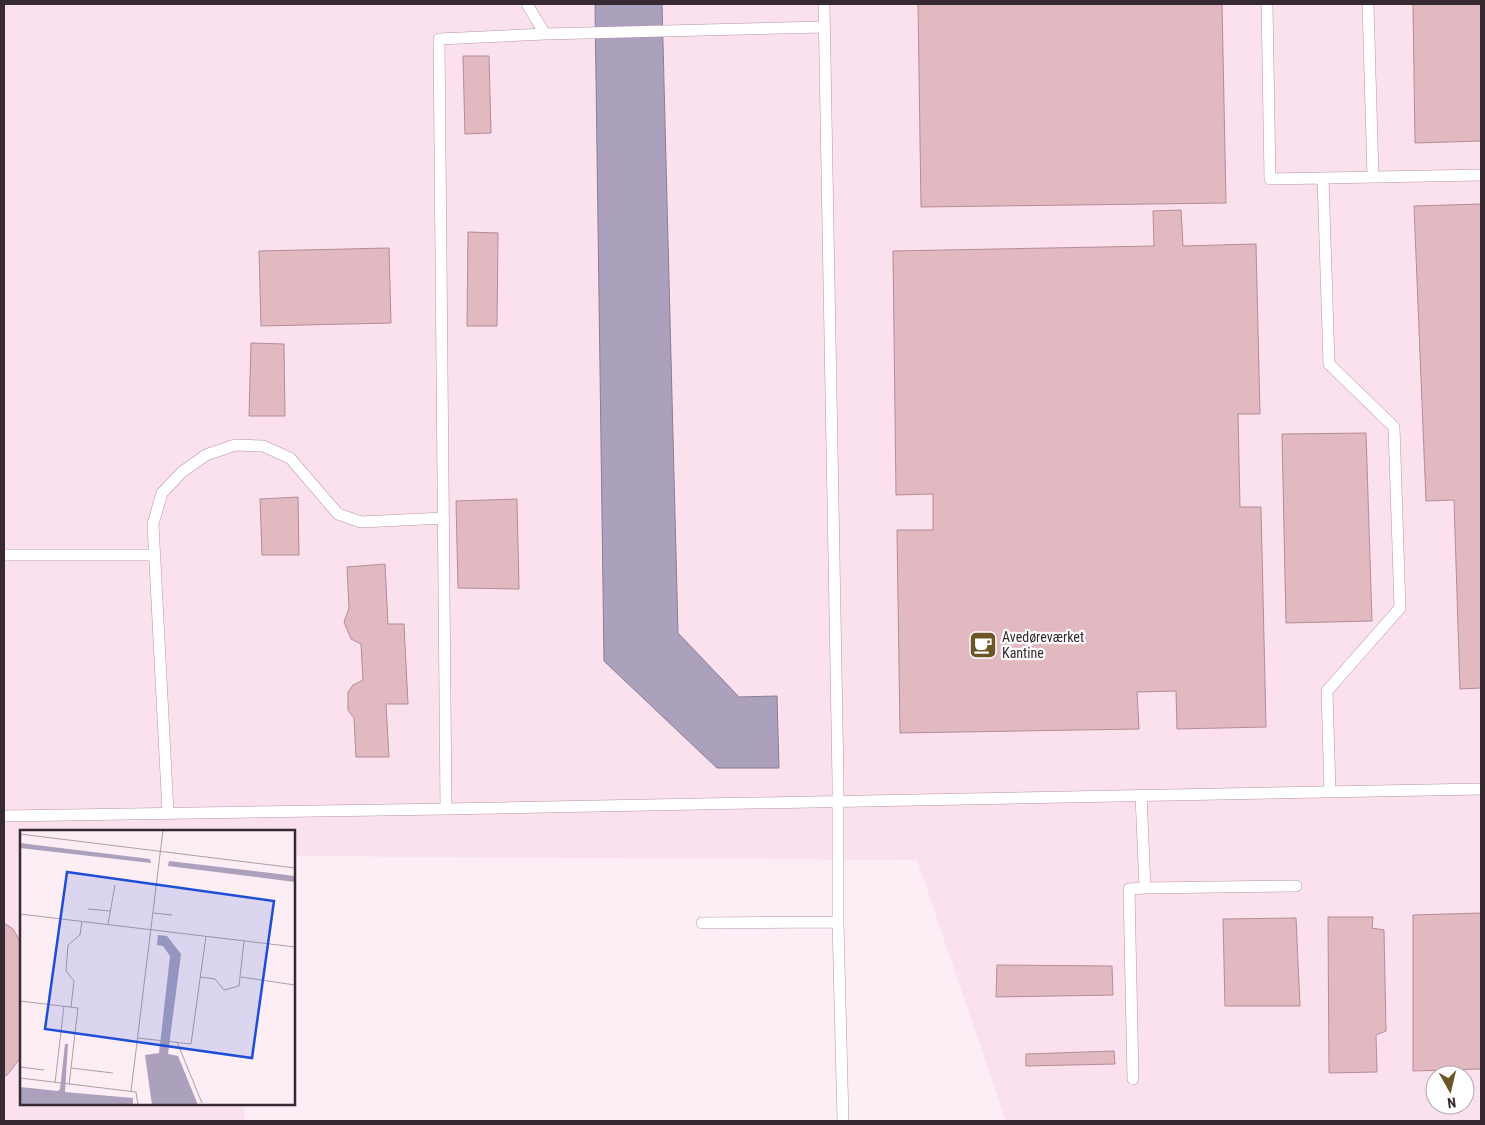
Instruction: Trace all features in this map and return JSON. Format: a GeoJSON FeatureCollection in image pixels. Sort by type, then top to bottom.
{"type":"FeatureCollection","features":[{"type":"Feature","properties":{"kind":"lane"},"geometry":{"type":"LineString","coordinates":[[527,4],[546,34]]}},
{"type":"Feature","properties":{"kind":"lane"},"geometry":{"type":"LineString","coordinates":[[824,4],[838,801],[838,922],[843,1121]]}},
{"type":"Feature","properties":{"kind":"lane"},"geometry":{"type":"LineString","coordinates":[[1267,4],[1270,179],[1481,175]]}},
{"type":"Feature","properties":{"kind":"lane"},"geometry":{"type":"LineString","coordinates":[[1368,4],[1373,177]]}},
{"type":"Feature","properties":{"kind":"lane"},"geometry":{"type":"LineString","coordinates":[[446,809],[439,39],[546,34],[824,27]]}},
{"type":"Feature","properties":{"kind":"lane"},"geometry":{"type":"LineString","coordinates":[[1323,178],[1329,364],[1394,427],[1400,608],[1327,691],[1330,792]]}},
{"type":"Feature","properties":{"kind":"lane"},"geometry":{"type":"LineString","coordinates":[[168,813],[153,524],[162,493],[182,472],[206,455],[235,446],[263,446],[290,458],[338,514],[360,522],[444,518]]}},
{"type":"Feature","properties":{"kind":"lane"},"geometry":{"type":"LineString","coordinates":[[4,555],[154,555]]}},
{"type":"Feature","properties":{"kind":"lane"},"geometry":{"type":"LineString","coordinates":[[4,816],[1481,789]]}},
{"type":"Feature","properties":{"kind":"lane"},"geometry":{"type":"LineString","coordinates":[[1142,795],[1145,888]]}},
{"type":"Feature","properties":{"kind":"lane"},"geometry":{"type":"LineString","coordinates":[[1133,1079],[1130,889],[1296,886]]}},
{"type":"Feature","properties":{"kind":"lane"},"geometry":{"type":"LineString","coordinates":[[702,923],[838,922]]}},
{"type":"Feature","properties":{"kind":"shaded area"},"geometry":{"type":"Polygon","coordinates":[[[4,4],[595,4],[604,661],[717,768],[777,696],[739,697],[678,633],[662,4],[1481,4],[1481,1121],[1006,1121],[917,860],[295,856],[295,830],[20,830],[20,1105],[244,1105],[244,1121],[4,1121],[4,4]]]}},
{"type":"Feature","properties":{"kind":"shaded area"},"geometry":{"type":"Polygon","coordinates":[[[595,4],[662,4],[678,633],[739,697],[777,696],[779,768],[717,768],[604,661],[595,4]]]}},
{"type":"Feature","properties":{"kind":"building"},"geometry":{"type":"Polygon","coordinates":[[[918,4],[1222,4],[1226,203],[921,207],[918,4]]]}},
{"type":"Feature","properties":{"kind":"building"},"geometry":{"type":"Polygon","coordinates":[[[1413,4],[1481,4],[1481,141],[1415,143],[1413,4]]]}},
{"type":"Feature","properties":{"kind":"building"},"geometry":{"type":"Polygon","coordinates":[[[463,56],[489,56],[491,133],[465,134],[463,56]]]}},
{"type":"Feature","properties":{"kind":"building"},"geometry":{"type":"Polygon","coordinates":[[[1481,204],[1481,688],[1460,689],[1454,500],[1426,501],[1414,206],[1481,204]]]}},
{"type":"Feature","properties":{"kind":"building"},"geometry":{"type":"Polygon","coordinates":[[[1181,210],[1183,246],[1256,244],[1260,414],[1238,414],[1240,507],[1261,507],[1266,727],[1177,729],[1176,691],[1137,692],[1139,729],[900,733],[897,530],[933,530],[933,494],[896,495],[893,251],[1154,246],[1153,211],[1181,210]]]}},
{"type":"Feature","properties":{"kind":"building"},"geometry":{"type":"Polygon","coordinates":[[[468,232],[498,233],[497,326],[467,326],[468,232]]]}},
{"type":"Feature","properties":{"kind":"building"},"geometry":{"type":"Polygon","coordinates":[[[389,248],[391,323],[261,326],[259,251],[389,248]]]}},
{"type":"Feature","properties":{"kind":"building"},"geometry":{"type":"Polygon","coordinates":[[[251,343],[284,344],[285,416],[249,416],[251,343]]]}},
{"type":"Feature","properties":{"kind":"building"},"geometry":{"type":"Polygon","coordinates":[[[1366,433],[1372,621],[1286,623],[1282,434],[1366,433]]]}},
{"type":"Feature","properties":{"kind":"building"},"geometry":{"type":"Polygon","coordinates":[[[298,497],[299,555],[262,555],[260,499],[298,497]]]}},
{"type":"Feature","properties":{"kind":"building"},"geometry":{"type":"Polygon","coordinates":[[[517,499],[519,589],[458,588],[456,501],[517,499]]]}},
{"type":"Feature","properties":{"kind":"building"},"geometry":{"type":"Polygon","coordinates":[[[385,564],[388,624],[404,624],[408,704],[386,704],[389,757],[356,757],[354,718],[348,710],[348,692],[353,685],[363,680],[361,644],[351,639],[344,622],[349,608],[347,567],[385,564]]]}},
{"type":"Feature","properties":{"kind":"building"},"geometry":{"type":"Polygon","coordinates":[[[1481,913],[1481,1069],[1475,1069],[1475,1065],[1425,1065],[1425,1071],[1413,1071],[1413,915],[1481,913]]]}},
{"type":"Feature","properties":{"kind":"building"},"geometry":{"type":"Polygon","coordinates":[[[1328,917],[1373,917],[1372,928],[1384,930],[1386,1031],[1376,1035],[1377,1072],[1329,1073],[1328,917]]]}},
{"type":"Feature","properties":{"kind":"building"},"geometry":{"type":"Polygon","coordinates":[[[1296,918],[1300,1006],[1225,1006],[1223,919],[1296,918]]]}},
{"type":"Feature","properties":{"kind":"building"},"geometry":{"type":"Polygon","coordinates":[[[4,923],[13,929],[20,941],[20,1058],[4,1077],[4,923]]]}},
{"type":"Feature","properties":{"kind":"building"},"geometry":{"type":"Polygon","coordinates":[[[997,965],[1112,966],[1113,995],[996,997],[997,965]]]}},
{"type":"Feature","properties":{"kind":"building"},"geometry":{"type":"Polygon","coordinates":[[[1114,1051],[1115,1064],[1026,1066],[1026,1054],[1114,1051]]]}},
{"type":"Feature","properties":{"kind":"place","name":"Avedøreværket Kantine"},"geometry":{"type":"Point","coordinates":[983,645]}}]}
